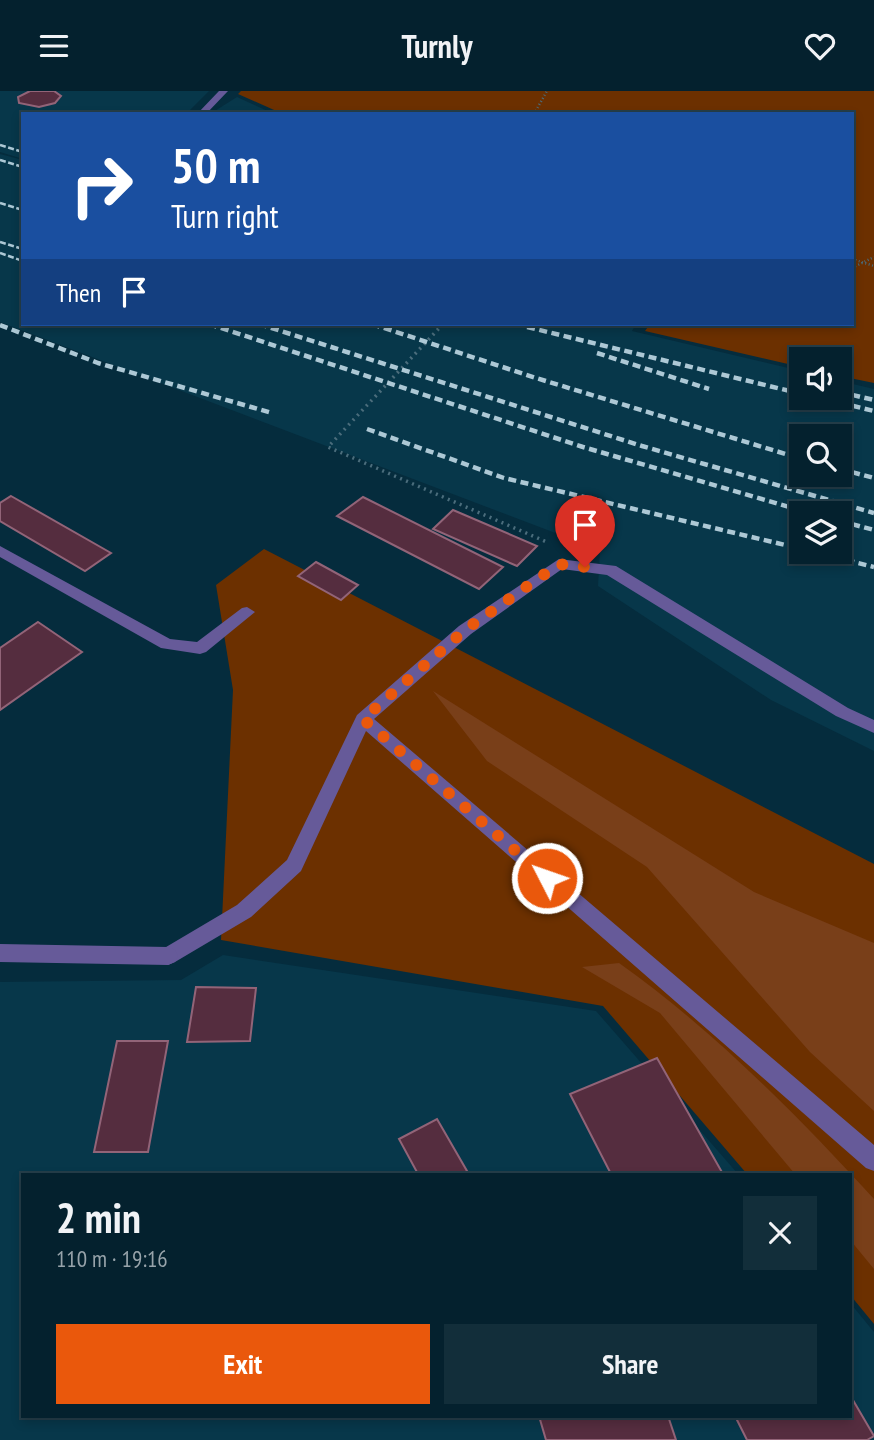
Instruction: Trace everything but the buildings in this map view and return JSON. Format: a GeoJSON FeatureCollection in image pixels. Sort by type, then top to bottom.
{"type":"FeatureCollection","features":[{"type":"Feature","properties":{"kind":"street"},"geometry":{"type":"LineString","coordinates":[[203,112],[224,91]]}},
{"type":"Feature","properties":{"kind":"street"},"geometry":{"type":"LineString","coordinates":[[0,551],[167,644],[200,648],[247,612]]}},
{"type":"Feature","properties":{"kind":"street"},"geometry":{"type":"LineString","coordinates":[[0,953],[168,956],[244,911],[294,865],[363,719],[465,630],[559,564],[611,570],[842,712],[874,727]]}},
{"type":"Feature","properties":{"kind":"street"},"geometry":{"type":"LineString","coordinates":[[363,719],[874,1160]]}},
{"type":"Feature","properties":{"kind":"path"},"geometry":{"type":"LineString","coordinates":[[535,112],[547,91]]}},
{"type":"Feature","properties":{"kind":"path"},"geometry":{"type":"LineString","coordinates":[[854,267],[874,257]]}},
{"type":"Feature","properties":{"kind":"path"},"geometry":{"type":"LineString","coordinates":[[854,259],[874,266]]}},
{"type":"Feature","properties":{"kind":"path"},"geometry":{"type":"LineString","coordinates":[[441,326],[328,447],[549,543]]}},
{"type":"Feature","properties":{"kind":"shaded area"},"geometry":{"type":"Polygon","coordinates":[[[0,91],[209,91],[188,112],[21,112],[21,158],[0,152],[0,91]]]}},
{"type":"Feature","properties":{"kind":"shaded area"},"geometry":{"type":"Polygon","coordinates":[[[241,91],[874,91],[874,383],[852,378],[852,347],[789,347],[789,364],[645,331],[649,326],[854,326],[854,112],[278,112],[238,94],[241,91]]]}},
{"type":"Feature","properties":{"kind":"shaded area"},"geometry":{"type":"Polygon","coordinates":[[[237,97],[270,112],[213,112],[237,97]]]}},
{"type":"Feature","properties":{"kind":"shaded area"},"geometry":{"type":"Polygon","coordinates":[[[0,154],[21,159],[21,326],[635,326],[632,331],[789,368],[789,410],[852,410],[852,384],[874,389],[874,751],[771,700],[598,586],[600,550],[0,322],[0,154]]]}},
{"type":"Feature","properties":{"kind":"shaded area"},"geometry":{"type":"Polygon","coordinates":[[[264,549],[874,864],[874,1324],[852,1297],[852,1173],[746,1173],[603,1006],[221,940],[233,690],[216,585],[264,549]]]}},
{"type":"Feature","properties":{"kind":"shaded area"},"geometry":{"type":"Polygon","coordinates":[[[433,691],[754,892],[874,943],[874,1111],[810,1052],[647,867],[487,761],[433,691]]]}},
{"type":"Feature","properties":{"kind":"shaded area"},"geometry":{"type":"Polygon","coordinates":[[[223,955],[596,1011],[737,1173],[21,1173],[21,1418],[852,1418],[852,1305],[874,1332],[874,1440],[0,1440],[0,982],[181,980],[223,955]]]}},
{"type":"Feature","properties":{"kind":"shaded area"},"geometry":{"type":"Polygon","coordinates":[[[619,963],[653,988],[752,1074],[850,1173],[794,1173],[660,1013],[582,967],[619,963]]]}},
{"type":"Feature","properties":{"kind":"shaded area"},"geometry":{"type":"Polygon","coordinates":[[[852,1176],[874,1199],[874,1269],[852,1242],[852,1176]]]}},
{"type":"Feature","properties":{"kind":"railway"},"geometry":{"type":"LineString","coordinates":[[0,145],[21,151]]}},
{"type":"Feature","properties":{"kind":"railway"},"geometry":{"type":"LineString","coordinates":[[0,160],[21,166]]}},
{"type":"Feature","properties":{"kind":"railway"},"geometry":{"type":"LineString","coordinates":[[0,203],[21,209]]}},
{"type":"Feature","properties":{"kind":"railway"},"geometry":{"type":"LineString","coordinates":[[0,242],[21,248]]}},
{"type":"Feature","properties":{"kind":"railway"},"geometry":{"type":"LineString","coordinates":[[0,253],[21,260]]}},
{"type":"Feature","properties":{"kind":"railway"},"geometry":{"type":"LineString","coordinates":[[0,325],[98,363],[272,413]]}},
{"type":"Feature","properties":{"kind":"railway"},"geometry":{"type":"LineString","coordinates":[[215,326],[583,447],[789,507]]}},
{"type":"Feature","properties":{"kind":"railway"},"geometry":{"type":"LineString","coordinates":[[265,326],[642,446],[874,513]]}},
{"type":"Feature","properties":{"kind":"railway"},"geometry":{"type":"LineString","coordinates":[[378,326],[536,378],[789,455]]}},
{"type":"Feature","properties":{"kind":"railway"},"geometry":{"type":"LineString","coordinates":[[523,326],[789,391]]}},
{"type":"Feature","properties":{"kind":"railway"},"geometry":{"type":"LineString","coordinates":[[597,353],[709,389]]}},
{"type":"Feature","properties":{"kind":"railway"},"geometry":{"type":"LineString","coordinates":[[852,395],[874,400]]}},
{"type":"Feature","properties":{"kind":"railway"},"geometry":{"type":"LineString","coordinates":[[852,406],[874,411]]}},
{"type":"Feature","properties":{"kind":"railway"},"geometry":{"type":"LineString","coordinates":[[367,429],[504,478],[789,546]]}},
{"type":"Feature","properties":{"kind":"railway"},"geometry":{"type":"LineString","coordinates":[[852,472],[874,478]]}},
{"type":"Feature","properties":{"kind":"railway"},"geometry":{"type":"LineString","coordinates":[[852,524],[874,530]]}},
{"type":"Feature","properties":{"kind":"railway"},"geometry":{"type":"LineString","coordinates":[[852,562],[874,567]]}},
{"type":"Feature","properties":{"kind":"route"},"geometry":{"type":"LineString","coordinates":[[547,878],[363,719],[465,630],[559,564],[585,567]]}}]}
